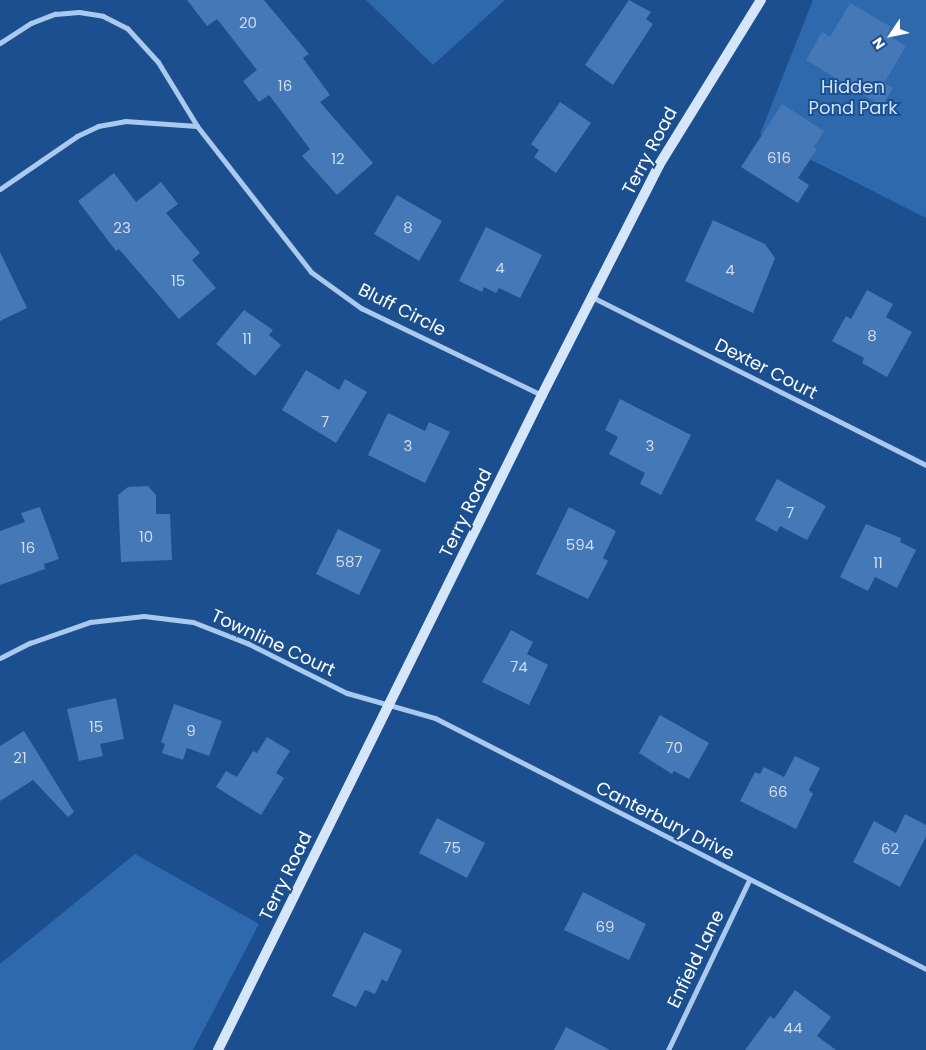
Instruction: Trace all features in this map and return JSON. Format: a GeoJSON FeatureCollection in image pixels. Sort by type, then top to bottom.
{"type":"FeatureCollection","features":[{"type":"Feature","properties":{"kind":"street","name":"Terry Road"},"geometry":{"type":"LineString","coordinates":[[218,1050],[542,395],[594,298],[659,166],[761,0]]}},
{"type":"Feature","properties":{"kind":"street","name":"Bluff Circle"},"geometry":{"type":"LineString","coordinates":[[0,43],[30,23],[55,14],[79,12],[103,16],[127,28],[158,62],[197,126],[310,272],[361,308],[542,395]]}},
{"type":"Feature","properties":{"kind":"street"},"geometry":{"type":"LineString","coordinates":[[0,189],[77,136],[98,126],[125,122],[197,126]]}},
{"type":"Feature","properties":{"kind":"street","name":"Dexter Court"},"geometry":{"type":"LineString","coordinates":[[594,298],[926,465]]}},
{"type":"Feature","properties":{"kind":"street","name":"Townline Court"},"geometry":{"type":"LineString","coordinates":[[0,658],[30,643],[90,622],[144,616],[193,622],[246,643],[347,693],[389,705]]}},
{"type":"Feature","properties":{"kind":"street","name":"Canterbury Drive"},"geometry":{"type":"LineString","coordinates":[[389,705],[435,718],[926,969]]}},
{"type":"Feature","properties":{"kind":"street","name":"Enfield Lane"},"geometry":{"type":"LineString","coordinates":[[668,1050],[749,880]]}},
{"type":"Feature","properties":{"kind":"green space"},"geometry":{"type":"Polygon","coordinates":[[[366,0],[505,0],[433,65],[366,0]]]}},
{"type":"Feature","properties":{"kind":"green space","name":"Hidden Pond Park"},"geometry":{"type":"Polygon","coordinates":[[[813,0],[926,0],[926,218],[760,134],[813,0]]]}},
{"type":"Feature","properties":{"kind":"green space"},"geometry":{"type":"Polygon","coordinates":[[[135,854],[259,924],[193,1050],[0,1050],[0,964],[135,854]]]}},
{"type":"Feature","properties":{"kind":"building"},"geometry":{"type":"Polygon","coordinates":[[[187,0],[264,0],[309,54],[303,58],[330,95],[320,102],[373,163],[337,195],[302,156],[310,149],[269,95],[259,102],[243,81],[257,70],[217,19],[207,26],[187,0]]]}},
{"type":"Feature","properties":{"kind":"building"},"geometry":{"type":"Polygon","coordinates":[[[629,0],[651,12],[646,19],[653,24],[613,85],[585,65],[629,0]]]}},
{"type":"Feature","properties":{"kind":"building"},"geometry":{"type":"Polygon","coordinates":[[[850,3],[891,27],[887,35],[906,46],[884,83],[893,88],[882,106],[806,60],[822,32],[830,37],[850,3]]]}},
{"type":"Feature","properties":{"kind":"building"},"geometry":{"type":"Polygon","coordinates":[[[560,102],[591,123],[556,173],[534,157],[539,150],[531,144],[560,102]]]}},
{"type":"Feature","properties":{"kind":"building"},"geometry":{"type":"Polygon","coordinates":[[[782,104],[824,131],[814,147],[817,149],[798,178],[809,185],[798,203],[741,167],[782,104]]]}},
{"type":"Feature","properties":{"kind":"building"},"geometry":{"type":"Polygon","coordinates":[[[114,173],[136,202],[161,182],[178,204],[166,213],[200,253],[192,260],[216,288],[179,319],[119,249],[116,251],[78,201],[114,173]]]}},
{"type":"Feature","properties":{"kind":"building"},"geometry":{"type":"Polygon","coordinates":[[[397,195],[442,221],[419,261],[374,234],[397,195]]]}},
{"type":"Feature","properties":{"kind":"building"},"geometry":{"type":"Polygon","coordinates":[[[713,220],[765,244],[775,258],[753,313],[685,281],[713,220]]]}},
{"type":"Feature","properties":{"kind":"building"},"geometry":{"type":"Polygon","coordinates":[[[486,227],[542,255],[520,298],[499,288],[496,293],[484,287],[482,292],[459,281],[486,227]]]}},
{"type":"Feature","properties":{"kind":"building"},"geometry":{"type":"Polygon","coordinates":[[[0,252],[27,308],[0,321],[0,252]]]}},
{"type":"Feature","properties":{"kind":"building"},"geometry":{"type":"Polygon","coordinates":[[[867,290],[893,304],[886,317],[912,332],[887,377],[862,363],[864,358],[832,341],[846,316],[851,319],[867,290]]]}},
{"type":"Feature","properties":{"kind":"building"},"geometry":{"type":"Polygon","coordinates":[[[244,310],[273,330],[269,335],[281,345],[255,376],[216,344],[244,310]]]}},
{"type":"Feature","properties":{"kind":"building"},"geometry":{"type":"Polygon","coordinates":[[[306,370],[339,390],[345,379],[367,392],[336,443],[282,410],[306,370]]]}},
{"type":"Feature","properties":{"kind":"building"},"geometry":{"type":"Polygon","coordinates":[[[620,399],[691,435],[661,495],[640,484],[645,473],[609,454],[618,437],[605,430],[620,399]]]}},
{"type":"Feature","properties":{"kind":"building"},"geometry":{"type":"Polygon","coordinates":[[[388,413],[425,431],[429,422],[450,432],[425,483],[368,455],[388,413]]]}},
{"type":"Feature","properties":{"kind":"building"},"geometry":{"type":"Polygon","coordinates":[[[777,479],[826,506],[807,540],[780,526],[777,532],[755,520],[777,479]]]}},
{"type":"Feature","properties":{"kind":"building"},"geometry":{"type":"Polygon","coordinates":[[[148,486],[156,495],[156,514],[170,514],[172,560],[121,562],[118,495],[128,487],[148,486]]]}},
{"type":"Feature","properties":{"kind":"building"},"geometry":{"type":"Polygon","coordinates":[[[40,507],[59,559],[44,564],[45,569],[0,585],[0,531],[25,522],[21,513],[40,507]]]}},
{"type":"Feature","properties":{"kind":"building"},"geometry":{"type":"Polygon","coordinates":[[[569,507],[616,531],[603,558],[608,561],[588,599],[536,574],[569,507]]]}},
{"type":"Feature","properties":{"kind":"building"},"geometry":{"type":"Polygon","coordinates":[[[866,524],[901,538],[900,542],[916,550],[897,588],[875,577],[868,591],[840,577],[866,524]]]}},
{"type":"Feature","properties":{"kind":"building"},"geometry":{"type":"Polygon","coordinates":[[[338,529],[381,550],[359,595],[316,574],[338,529]]]}},
{"type":"Feature","properties":{"kind":"building"},"geometry":{"type":"Polygon","coordinates":[[[511,630],[533,642],[527,654],[548,665],[529,705],[482,682],[511,630]]]}},
{"type":"Feature","properties":{"kind":"building"},"geometry":{"type":"Polygon","coordinates":[[[116,698],[124,739],[100,744],[103,756],[79,761],[67,709],[116,698]]]}},
{"type":"Feature","properties":{"kind":"building"},"geometry":{"type":"Polygon","coordinates":[[[174,704],[222,721],[209,756],[187,748],[183,760],[162,753],[165,744],[161,742],[174,704]]]}},
{"type":"Feature","properties":{"kind":"building"},"geometry":{"type":"Polygon","coordinates":[[[660,715],[709,743],[689,779],[674,771],[672,774],[639,753],[660,715]]]}},
{"type":"Feature","properties":{"kind":"building"},"geometry":{"type":"Polygon","coordinates":[[[24,731],[74,812],[68,817],[33,780],[0,801],[0,746],[24,731]]]}},
{"type":"Feature","properties":{"kind":"building"},"geometry":{"type":"Polygon","coordinates":[[[267,737],[290,751],[276,773],[284,778],[261,815],[216,787],[226,771],[237,777],[253,751],[257,753],[267,737]]]}},
{"type":"Feature","properties":{"kind":"building"},"geometry":{"type":"Polygon","coordinates":[[[795,756],[820,768],[809,790],[813,794],[796,829],[740,801],[755,772],[760,774],[764,767],[784,777],[795,756]]]}},
{"type":"Feature","properties":{"kind":"building"},"geometry":{"type":"Polygon","coordinates":[[[905,814],[926,825],[926,837],[900,887],[853,862],[874,821],[896,833],[905,814]]]}},
{"type":"Feature","properties":{"kind":"building"},"geometry":{"type":"Polygon","coordinates":[[[437,818],[485,843],[467,878],[419,853],[437,818]]]}},
{"type":"Feature","properties":{"kind":"building"},"geometry":{"type":"Polygon","coordinates":[[[583,892],[646,924],[629,960],[564,930],[583,892]]]}},
{"type":"Feature","properties":{"kind":"building"},"geometry":{"type":"Polygon","coordinates":[[[364,932],[402,950],[387,982],[382,979],[375,994],[365,990],[356,1007],[332,996],[364,932]]]}},
{"type":"Feature","properties":{"kind":"building"},"geometry":{"type":"Polygon","coordinates":[[[795,990],[831,1017],[817,1036],[836,1050],[745,1050],[770,1016],[774,1019],[795,990]]]}},
{"type":"Feature","properties":{"kind":"building"},"geometry":{"type":"Polygon","coordinates":[[[566,1027],[610,1050],[554,1050],[566,1027]]]}}]}
